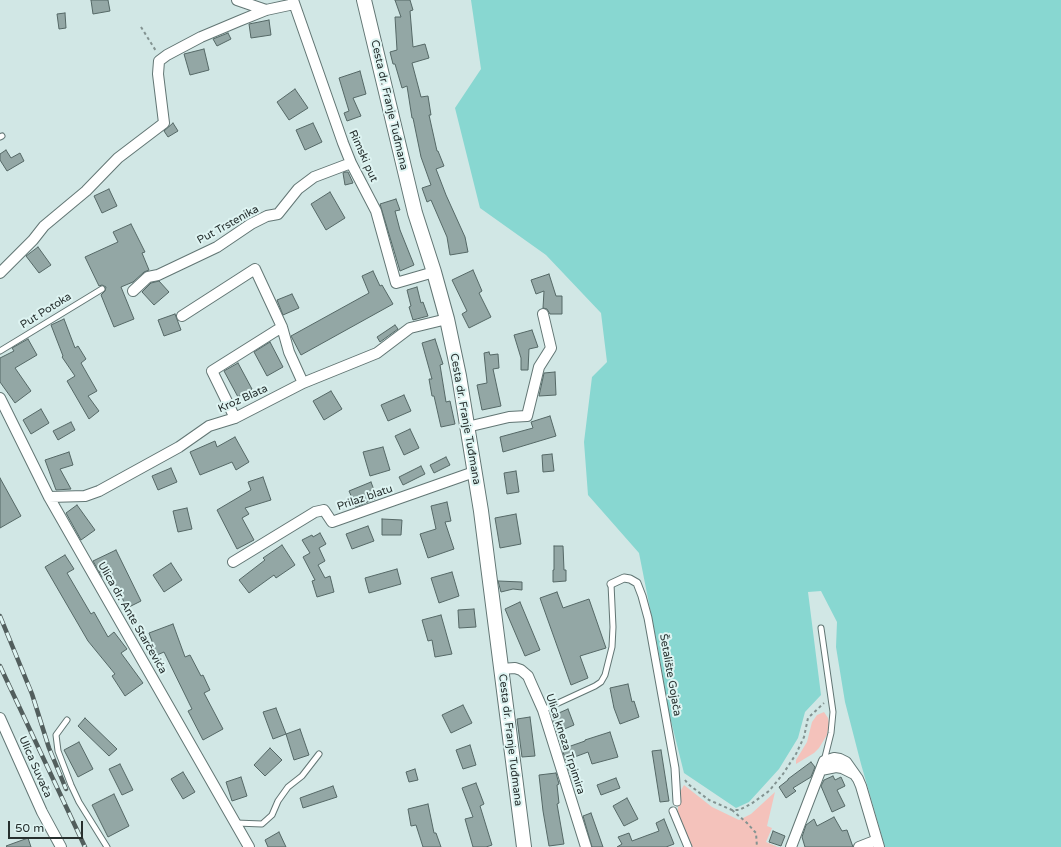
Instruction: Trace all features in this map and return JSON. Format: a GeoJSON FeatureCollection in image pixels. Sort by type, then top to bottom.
{"type":"FeatureCollection","features":[{"type":"Feature","properties":{"kind":"main road","name":"Cesta dr. Franje Tuđmana"},"geometry":{"type":"LineString","coordinates":[[364,0],[415,213],[447,319],[459,376],[481,511],[524,847]]}},
{"type":"Feature","properties":{"kind":"street"},"geometry":{"type":"LineString","coordinates":[[237,0],[266,10]]}},
{"type":"Feature","properties":{"kind":"street"},"geometry":{"type":"LineString","coordinates":[[0,273],[33,240],[44,226],[86,191],[118,158],[164,123],[158,74],[159,61],[167,55],[201,37],[266,10],[294,2]]}},
{"type":"Feature","properties":{"kind":"street","name":"Rimski put"},"geometry":{"type":"LineString","coordinates":[[294,2],[351,163],[376,211],[396,283],[434,272]]}},
{"type":"Feature","properties":{"kind":"street","name":"Put Trstenika"},"geometry":{"type":"LineString","coordinates":[[133,291],[148,277],[158,275],[217,246],[250,224],[267,216],[278,214],[298,189],[314,177],[351,163]]}},
{"type":"Feature","properties":{"kind":"street"},"geometry":{"type":"LineString","coordinates":[[182,316],[255,269],[282,327],[289,352],[303,383]]}},
{"type":"Feature","properties":{"kind":"street"},"geometry":{"type":"LineString","coordinates":[[468,427],[509,417],[527,416],[539,367],[551,348],[543,314]]}},
{"type":"Feature","properties":{"kind":"street","name":"Kroz Blata"},"geometry":{"type":"LineString","coordinates":[[49,497],[85,496],[99,491],[179,447],[209,426],[235,418],[303,383],[378,353],[410,328],[447,319]]}},
{"type":"Feature","properties":{"kind":"street"},"geometry":{"type":"LineString","coordinates":[[235,418],[212,371],[282,327]]}},
{"type":"Feature","properties":{"kind":"street","name":"Ulica dr. Ante Starčevića"},"geometry":{"type":"LineString","coordinates":[[0,398],[49,497],[249,847]]}},
{"type":"Feature","properties":{"kind":"street","name":"Prilaz blatu"},"geometry":{"type":"LineString","coordinates":[[233,562],[315,512],[324,510],[332,522],[474,472]]}},
{"type":"Feature","properties":{"kind":"street","name":"Šetalište Gojača"},"geometry":{"type":"LineString","coordinates":[[610,584],[624,578],[630,579],[637,583],[642,596],[648,618],[676,768],[677,802]]}},
{"type":"Feature","properties":{"kind":"street","name":"Ulica kneza Trpimira"},"geometry":{"type":"LineString","coordinates":[[501,669],[515,668],[521,670],[528,676],[543,710],[586,847]]}},
{"type":"Feature","properties":{"kind":"street","name":"Ulica Suvača"},"geometry":{"type":"LineString","coordinates":[[0,718],[42,812],[61,847]]}},
{"type":"Feature","properties":{"kind":"street"},"geometry":{"type":"LineString","coordinates":[[791,847],[822,765],[834,758],[846,762],[862,786],[878,844],[859,847]]}},
{"type":"Feature","properties":{"kind":"street"},"geometry":{"type":"LineString","coordinates":[[673,811],[688,847]]}},
{"type":"Feature","properties":{"kind":"lane","name":"Put Potoka"},"geometry":{"type":"LineString","coordinates":[[0,351],[102,289]]}},
{"type":"Feature","properties":{"kind":"lane"},"geometry":{"type":"LineString","coordinates":[[543,710],[601,682],[612,647],[613,627],[610,584]]}},
{"type":"Feature","properties":{"kind":"lane"},"geometry":{"type":"LineString","coordinates":[[821,628],[833,712],[831,733],[822,765]]}},
{"type":"Feature","properties":{"kind":"lane"},"geometry":{"type":"LineString","coordinates":[[68,720],[64,723],[56,735],[58,751],[79,802],[107,847]]}},
{"type":"Feature","properties":{"kind":"lane"},"geometry":{"type":"LineString","coordinates":[[235,823],[262,824],[272,815],[278,801],[288,787],[302,776],[319,754]]}},
{"type":"Feature","properties":{"kind":"path"},"geometry":{"type":"LineString","coordinates":[[141,27],[156,52],[159,61]]}},
{"type":"Feature","properties":{"kind":"path"},"geometry":{"type":"LineString","coordinates":[[732,810],[739,810],[751,804],[769,791],[783,774],[796,754],[804,737],[808,718],[819,706],[832,697]]}},
{"type":"Feature","properties":{"kind":"path"},"geometry":{"type":"LineString","coordinates":[[676,768],[688,784],[709,800],[732,810],[747,822],[756,833],[757,847]]}},
{"type":"Feature","properties":{"kind":"shaded area"},"geometry":{"type":"Polygon","coordinates":[[[824,712],[828,718],[829,724],[827,735],[814,753],[796,764],[796,760],[807,742],[812,722],[817,715],[824,712]]]}},
{"type":"Feature","properties":{"kind":"shaded area"},"geometry":{"type":"Polygon","coordinates":[[[684,785],[712,807],[739,820],[751,814],[775,792],[767,826],[772,828],[766,842],[778,847],[692,847],[677,815],[680,792],[684,785]]]}},
{"type":"Feature","properties":{"kind":"water"},"geometry":{"type":"Polygon","coordinates":[[[471,0],[1061,0],[1061,847],[885,847],[845,702],[836,647],[837,622],[821,591],[808,592],[821,695],[805,712],[798,738],[779,769],[749,802],[736,808],[684,773],[669,713],[639,553],[588,495],[584,442],[592,377],[607,362],[601,313],[546,255],[480,208],[455,108],[481,69],[471,0]]]}},
{"type":"Feature","properties":{"kind":"building"},"geometry":{"type":"Polygon","coordinates":[[[91,0],[108,0],[110,11],[93,14],[91,0]]]}},
{"type":"Feature","properties":{"kind":"building"},"geometry":{"type":"Polygon","coordinates":[[[395,0],[410,0],[413,10],[410,11],[413,47],[425,44],[429,58],[412,63],[421,97],[428,96],[431,115],[429,115],[437,151],[444,166],[436,169],[465,237],[468,252],[450,255],[447,237],[431,200],[427,202],[422,188],[431,185],[421,157],[412,118],[407,86],[402,88],[390,52],[397,50],[395,17],[401,17],[395,0]]]}},
{"type":"Feature","properties":{"kind":"building"},"geometry":{"type":"Polygon","coordinates":[[[65,13],[66,28],[59,29],[57,14],[65,13]]]}},
{"type":"Feature","properties":{"kind":"building"},"geometry":{"type":"Polygon","coordinates":[[[269,20],[271,35],[251,38],[249,24],[269,20]]]}},
{"type":"Feature","properties":{"kind":"building"},"geometry":{"type":"Polygon","coordinates":[[[228,33],[231,39],[217,46],[213,39],[228,33]]]}},
{"type":"Feature","properties":{"kind":"building"},"geometry":{"type":"Polygon","coordinates":[[[204,49],[209,70],[190,75],[184,54],[204,49]]]}},
{"type":"Feature","properties":{"kind":"building"},"geometry":{"type":"Polygon","coordinates":[[[360,71],[366,94],[353,98],[361,116],[347,121],[344,113],[349,111],[339,78],[360,71]]]}},
{"type":"Feature","properties":{"kind":"building"},"geometry":{"type":"Polygon","coordinates":[[[295,89],[308,108],[289,120],[277,102],[295,89]]]}},
{"type":"Feature","properties":{"kind":"building"},"geometry":{"type":"Polygon","coordinates":[[[173,123],[178,131],[168,137],[164,131],[173,123]]]}},
{"type":"Feature","properties":{"kind":"building"},"geometry":{"type":"Polygon","coordinates":[[[313,123],[322,142],[305,150],[296,130],[313,123]]]}},
{"type":"Feature","properties":{"kind":"building"},"geometry":{"type":"Polygon","coordinates":[[[6,150],[11,158],[20,153],[24,161],[7,171],[0,160],[0,154],[6,150]]]}},
{"type":"Feature","properties":{"kind":"building"},"geometry":{"type":"Polygon","coordinates":[[[348,172],[353,183],[345,185],[343,173],[348,172]]]}},
{"type":"Feature","properties":{"kind":"building"},"geometry":{"type":"Polygon","coordinates":[[[109,189],[117,206],[102,213],[94,196],[109,189]]]}},
{"type":"Feature","properties":{"kind":"building"},"geometry":{"type":"Polygon","coordinates":[[[330,192],[345,218],[326,230],[311,204],[330,192]]]}},
{"type":"Feature","properties":{"kind":"building"},"geometry":{"type":"Polygon","coordinates":[[[396,199],[400,210],[395,211],[400,230],[414,265],[400,271],[380,204],[396,199]]]}},
{"type":"Feature","properties":{"kind":"building"},"geometry":{"type":"Polygon","coordinates":[[[131,224],[145,252],[142,253],[149,270],[144,272],[133,282],[121,287],[134,319],[114,327],[101,295],[105,291],[106,287],[102,285],[99,286],[85,257],[118,242],[113,232],[131,224]]]}},
{"type":"Feature","properties":{"kind":"building"},"geometry":{"type":"Polygon","coordinates":[[[38,247],[51,265],[39,273],[26,256],[38,247]]]}},
{"type":"Feature","properties":{"kind":"building"},"geometry":{"type":"Polygon","coordinates":[[[473,270],[482,291],[479,293],[491,317],[469,328],[462,314],[467,311],[452,280],[473,270]]]}},
{"type":"Feature","properties":{"kind":"building"},"geometry":{"type":"Polygon","coordinates":[[[373,271],[380,286],[382,285],[393,304],[301,355],[291,336],[369,293],[362,276],[373,271]]]}},
{"type":"Feature","properties":{"kind":"building"},"geometry":{"type":"Polygon","coordinates":[[[549,274],[556,296],[562,296],[562,314],[550,314],[547,309],[543,308],[544,291],[536,294],[531,280],[549,274]]]}},
{"type":"Feature","properties":{"kind":"building"},"geometry":{"type":"Polygon","coordinates":[[[159,281],[169,292],[154,305],[142,292],[151,283],[159,281]]]}},
{"type":"Feature","properties":{"kind":"building"},"geometry":{"type":"Polygon","coordinates":[[[417,287],[421,303],[423,302],[428,316],[413,320],[409,307],[411,306],[407,290],[417,287]]]}},
{"type":"Feature","properties":{"kind":"building"},"geometry":{"type":"Polygon","coordinates":[[[292,294],[299,308],[283,315],[277,300],[292,294]]]}},
{"type":"Feature","properties":{"kind":"building"},"geometry":{"type":"Polygon","coordinates":[[[175,314],[181,330],[164,336],[158,320],[175,314]]]}},
{"type":"Feature","properties":{"kind":"building"},"geometry":{"type":"Polygon","coordinates":[[[64,319],[75,348],[78,346],[86,359],[81,363],[97,391],[88,396],[99,411],[89,419],[67,381],[75,376],[62,357],[63,356],[51,325],[64,319]]]}},
{"type":"Feature","properties":{"kind":"building"},"geometry":{"type":"Polygon","coordinates":[[[395,325],[398,329],[380,342],[377,337],[395,325]]]}},
{"type":"Feature","properties":{"kind":"building"},"geometry":{"type":"Polygon","coordinates":[[[532,330],[538,347],[529,349],[528,370],[521,370],[521,358],[514,335],[532,330]]]}},
{"type":"Feature","properties":{"kind":"building"},"geometry":{"type":"Polygon","coordinates":[[[28,339],[37,355],[15,368],[31,391],[15,403],[0,382],[0,358],[14,351],[12,348],[28,339]]]}},
{"type":"Feature","properties":{"kind":"building"},"geometry":{"type":"Polygon","coordinates":[[[435,339],[443,364],[440,365],[446,402],[450,401],[455,424],[441,427],[434,396],[432,396],[429,379],[432,379],[422,343],[435,339]]]}},
{"type":"Feature","properties":{"kind":"building"},"geometry":{"type":"Polygon","coordinates":[[[270,342],[283,367],[267,376],[254,352],[270,342]]]}},
{"type":"Feature","properties":{"kind":"building"},"geometry":{"type":"Polygon","coordinates":[[[489,352],[490,355],[498,354],[499,368],[493,369],[501,406],[482,410],[477,385],[487,383],[484,353],[489,352]]]}},
{"type":"Feature","properties":{"kind":"building"},"geometry":{"type":"Polygon","coordinates":[[[238,363],[252,389],[238,397],[224,371],[238,363]]]}},
{"type":"Feature","properties":{"kind":"building"},"geometry":{"type":"Polygon","coordinates":[[[555,372],[556,395],[539,396],[544,373],[555,372]]]}},
{"type":"Feature","properties":{"kind":"building"},"geometry":{"type":"Polygon","coordinates":[[[331,391],[342,409],[324,420],[313,401],[331,391]]]}},
{"type":"Feature","properties":{"kind":"building"},"geometry":{"type":"Polygon","coordinates":[[[404,395],[411,411],[388,421],[381,405],[404,395]]]}},
{"type":"Feature","properties":{"kind":"building"},"geometry":{"type":"Polygon","coordinates":[[[41,409],[49,423],[31,434],[23,420],[41,409]]]}},
{"type":"Feature","properties":{"kind":"building"},"geometry":{"type":"Polygon","coordinates":[[[550,416],[556,436],[503,452],[500,437],[533,428],[531,422],[550,416]]]}},
{"type":"Feature","properties":{"kind":"building"},"geometry":{"type":"Polygon","coordinates":[[[71,422],[75,430],[58,440],[53,431],[71,422]]]}},
{"type":"Feature","properties":{"kind":"building"},"geometry":{"type":"Polygon","coordinates":[[[410,429],[419,448],[404,455],[395,436],[410,429]]]}},
{"type":"Feature","properties":{"kind":"building"},"geometry":{"type":"Polygon","coordinates":[[[235,437],[249,462],[236,470],[232,462],[200,475],[190,452],[215,441],[217,447],[235,437]]]}},
{"type":"Feature","properties":{"kind":"building"},"geometry":{"type":"Polygon","coordinates":[[[383,447],[390,470],[370,476],[363,452],[383,447]]]}},
{"type":"Feature","properties":{"kind":"building"},"geometry":{"type":"Polygon","coordinates":[[[69,452],[73,465],[60,469],[71,489],[56,490],[45,460],[69,452]]]}},
{"type":"Feature","properties":{"kind":"building"},"geometry":{"type":"Polygon","coordinates":[[[552,454],[554,471],[543,472],[542,455],[552,454]]]}},
{"type":"Feature","properties":{"kind":"building"},"geometry":{"type":"Polygon","coordinates":[[[446,457],[450,465],[434,473],[430,465],[446,457]]]}},
{"type":"Feature","properties":{"kind":"building"},"geometry":{"type":"Polygon","coordinates":[[[421,466],[425,474],[403,485],[399,477],[421,466]]]}},
{"type":"Feature","properties":{"kind":"building"},"geometry":{"type":"Polygon","coordinates":[[[171,468],[177,482],[158,490],[152,476],[171,468]]]}},
{"type":"Feature","properties":{"kind":"building"},"geometry":{"type":"Polygon","coordinates":[[[516,471],[519,492],[507,494],[504,473],[516,471]]]}},
{"type":"Feature","properties":{"kind":"building"},"geometry":{"type":"Polygon","coordinates":[[[263,477],[271,500],[245,508],[249,514],[242,518],[254,540],[237,549],[217,510],[251,490],[248,482],[263,477]]]}},
{"type":"Feature","properties":{"kind":"building"},"geometry":{"type":"Polygon","coordinates":[[[0,478],[21,516],[0,528],[0,478]]]}},
{"type":"Feature","properties":{"kind":"building"},"geometry":{"type":"Polygon","coordinates":[[[371,482],[377,498],[356,507],[349,491],[371,482]]]}},
{"type":"Feature","properties":{"kind":"building"},"geometry":{"type":"Polygon","coordinates":[[[447,502],[451,521],[445,522],[454,549],[428,558],[420,534],[436,529],[431,506],[447,502]]]}},
{"type":"Feature","properties":{"kind":"building"},"geometry":{"type":"Polygon","coordinates":[[[77,505],[95,530],[81,540],[66,513],[77,505]]]}},
{"type":"Feature","properties":{"kind":"building"},"geometry":{"type":"Polygon","coordinates":[[[187,508],[192,529],[178,532],[173,511],[187,508]]]}},
{"type":"Feature","properties":{"kind":"building"},"geometry":{"type":"Polygon","coordinates":[[[516,514],[521,544],[500,548],[495,518],[516,514]]]}},
{"type":"Feature","properties":{"kind":"building"},"geometry":{"type":"Polygon","coordinates":[[[382,519],[402,520],[401,535],[382,535],[382,519]]]}},
{"type":"Feature","properties":{"kind":"building"},"geometry":{"type":"Polygon","coordinates":[[[368,526],[374,541],[352,549],[346,534],[368,526]]]}},
{"type":"Feature","properties":{"kind":"building"},"geometry":{"type":"Polygon","coordinates":[[[320,533],[326,544],[319,548],[325,561],[318,565],[325,578],[330,576],[334,592],[317,597],[312,581],[315,580],[303,557],[310,553],[302,540],[320,533]]]}},
{"type":"Feature","properties":{"kind":"building"},"geometry":{"type":"Polygon","coordinates":[[[282,545],[295,565],[276,578],[274,575],[249,593],[239,580],[265,560],[263,558],[282,545]]]}},
{"type":"Feature","properties":{"kind":"building"},"geometry":{"type":"Polygon","coordinates":[[[554,546],[563,546],[566,581],[553,582],[554,546]]]}},
{"type":"Feature","properties":{"kind":"building"},"geometry":{"type":"Polygon","coordinates":[[[116,550],[141,601],[127,608],[110,573],[102,577],[93,561],[116,550]]]}},
{"type":"Feature","properties":{"kind":"building"},"geometry":{"type":"Polygon","coordinates":[[[65,555],[74,569],[67,573],[91,614],[94,612],[108,637],[114,632],[127,649],[121,653],[143,683],[125,696],[112,676],[115,674],[88,641],[45,567],[65,555]]]}},
{"type":"Feature","properties":{"kind":"building"},"geometry":{"type":"Polygon","coordinates":[[[171,563],[182,580],[164,592],[153,575],[171,563]]]}},
{"type":"Feature","properties":{"kind":"building"},"geometry":{"type":"Polygon","coordinates":[[[397,569],[401,584],[369,593],[365,578],[397,569]]]}},
{"type":"Feature","properties":{"kind":"building"},"geometry":{"type":"Polygon","coordinates":[[[452,572],[459,596],[439,603],[431,578],[452,572]]]}},
{"type":"Feature","properties":{"kind":"building"},"geometry":{"type":"Polygon","coordinates":[[[498,581],[522,582],[522,590],[513,589],[501,592],[498,581]]]}},
{"type":"Feature","properties":{"kind":"building"},"geometry":{"type":"Polygon","coordinates":[[[557,592],[563,608],[589,599],[606,648],[580,656],[588,678],[571,685],[540,598],[557,592]]]}},
{"type":"Feature","properties":{"kind":"building"},"geometry":{"type":"Polygon","coordinates":[[[520,602],[540,650],[525,656],[505,609],[520,602]]]}},
{"type":"Feature","properties":{"kind":"building"},"geometry":{"type":"Polygon","coordinates":[[[474,609],[476,627],[459,628],[458,610],[474,609]]]}},
{"type":"Feature","properties":{"kind":"building"},"geometry":{"type":"Polygon","coordinates":[[[441,615],[452,654],[435,657],[432,640],[428,641],[422,620],[441,615]]]}},
{"type":"Feature","properties":{"kind":"building"},"geometry":{"type":"Polygon","coordinates":[[[173,624],[185,657],[190,655],[201,676],[203,675],[210,690],[204,693],[223,729],[203,740],[188,711],[192,709],[164,652],[157,655],[149,633],[173,624]]]}},
{"type":"Feature","properties":{"kind":"building"},"geometry":{"type":"Polygon","coordinates":[[[628,684],[632,702],[634,701],[639,717],[620,724],[614,708],[610,688],[628,684]]]}},
{"type":"Feature","properties":{"kind":"building"},"geometry":{"type":"Polygon","coordinates":[[[463,705],[472,723],[451,733],[442,715],[463,705]]]}},
{"type":"Feature","properties":{"kind":"building"},"geometry":{"type":"Polygon","coordinates":[[[276,708],[286,734],[273,739],[263,712],[276,708]]]}},
{"type":"Feature","properties":{"kind":"building"},"geometry":{"type":"Polygon","coordinates":[[[568,709],[574,725],[557,732],[552,716],[568,709]]]}},
{"type":"Feature","properties":{"kind":"building"},"geometry":{"type":"Polygon","coordinates":[[[530,717],[535,756],[522,757],[517,719],[530,717]]]}},
{"type":"Feature","properties":{"kind":"building"},"geometry":{"type":"Polygon","coordinates":[[[85,718],[117,749],[109,756],[78,726],[85,718]]]}},
{"type":"Feature","properties":{"kind":"building"},"geometry":{"type":"Polygon","coordinates":[[[300,729],[309,755],[294,760],[286,734],[300,729]]]}},
{"type":"Feature","properties":{"kind":"building"},"geometry":{"type":"Polygon","coordinates":[[[610,732],[618,757],[592,764],[588,752],[572,758],[579,776],[572,779],[562,749],[610,732]]]}},
{"type":"Feature","properties":{"kind":"building"},"geometry":{"type":"Polygon","coordinates":[[[79,742],[93,769],[78,777],[64,750],[79,742]]]}},
{"type":"Feature","properties":{"kind":"building"},"geometry":{"type":"Polygon","coordinates":[[[470,745],[476,765],[463,769],[456,750],[470,745]]]}},
{"type":"Feature","properties":{"kind":"building"},"geometry":{"type":"Polygon","coordinates":[[[270,748],[282,760],[265,776],[254,765],[270,748]]]}},
{"type":"Feature","properties":{"kind":"building"},"geometry":{"type":"Polygon","coordinates":[[[661,750],[669,801],[660,802],[652,751],[661,750]]]}},
{"type":"Feature","properties":{"kind":"building"},"geometry":{"type":"Polygon","coordinates":[[[811,762],[815,767],[811,777],[793,788],[796,791],[786,798],[779,787],[811,762]]]}},
{"type":"Feature","properties":{"kind":"building"},"geometry":{"type":"Polygon","coordinates":[[[120,764],[133,790],[122,795],[109,769],[120,764]]]}},
{"type":"Feature","properties":{"kind":"building"},"geometry":{"type":"Polygon","coordinates":[[[415,769],[418,780],[409,782],[406,772],[415,769]]]}},
{"type":"Feature","properties":{"kind":"building"},"geometry":{"type":"Polygon","coordinates":[[[183,772],[195,792],[183,799],[171,779],[183,772]]]}},
{"type":"Feature","properties":{"kind":"building"},"geometry":{"type":"Polygon","coordinates":[[[556,773],[559,784],[557,785],[559,803],[557,804],[564,844],[549,846],[539,775],[556,773]]]}},
{"type":"Feature","properties":{"kind":"building"},"geometry":{"type":"Polygon","coordinates":[[[833,776],[835,780],[841,777],[845,786],[837,790],[845,806],[832,812],[821,786],[824,780],[833,776]]]}},
{"type":"Feature","properties":{"kind":"building"},"geometry":{"type":"Polygon","coordinates":[[[241,777],[247,796],[232,801],[226,782],[241,777]]]}},
{"type":"Feature","properties":{"kind":"building"},"geometry":{"type":"Polygon","coordinates":[[[616,778],[620,788],[601,795],[597,785],[616,778]]]}},
{"type":"Feature","properties":{"kind":"building"},"geometry":{"type":"Polygon","coordinates":[[[476,783],[484,804],[480,806],[492,845],[486,847],[473,847],[465,819],[473,817],[462,788],[476,783]]]}},
{"type":"Feature","properties":{"kind":"building"},"geometry":{"type":"Polygon","coordinates":[[[333,786],[337,797],[303,808],[300,798],[333,786]]]}},
{"type":"Feature","properties":{"kind":"building"},"geometry":{"type":"Polygon","coordinates":[[[114,794],[129,826],[108,837],[92,805],[114,794]]]}},
{"type":"Feature","properties":{"kind":"building"},"geometry":{"type":"Polygon","coordinates":[[[627,798],[638,819],[624,826],[613,806],[627,798]]]}},
{"type":"Feature","properties":{"kind":"building"},"geometry":{"type":"Polygon","coordinates":[[[428,804],[434,833],[436,833],[441,847],[423,847],[416,825],[411,826],[408,809],[428,804]]]}},
{"type":"Feature","properties":{"kind":"building"},"geometry":{"type":"Polygon","coordinates":[[[591,813],[603,847],[592,847],[583,816],[591,813]]]}},
{"type":"Feature","properties":{"kind":"building"},"geometry":{"type":"Polygon","coordinates":[[[834,817],[842,831],[847,830],[853,847],[805,847],[802,837],[806,825],[814,819],[817,826],[834,817]]]}},
{"type":"Feature","properties":{"kind":"building"},"geometry":{"type":"Polygon","coordinates":[[[664,819],[674,844],[666,847],[617,847],[622,844],[618,837],[629,833],[632,841],[659,831],[656,823],[664,819]]]}},
{"type":"Feature","properties":{"kind":"building"},"geometry":{"type":"Polygon","coordinates":[[[773,831],[785,836],[781,846],[769,842],[773,831]]]}},
{"type":"Feature","properties":{"kind":"building"},"geometry":{"type":"Polygon","coordinates":[[[279,832],[286,847],[268,847],[265,840],[279,832]]]}},
{"type":"Feature","properties":{"kind":"building"},"geometry":{"type":"Polygon","coordinates":[[[28,838],[31,847],[6,846],[28,838]]]}},
{"type":"Feature","properties":{"kind":"railway"},"geometry":{"type":"LineString","coordinates":[[0,616],[32,694],[49,748],[66,789]]}},
{"type":"Feature","properties":{"kind":"railway"},"geometry":{"type":"LineString","coordinates":[[0,666],[85,847]]}}]}
